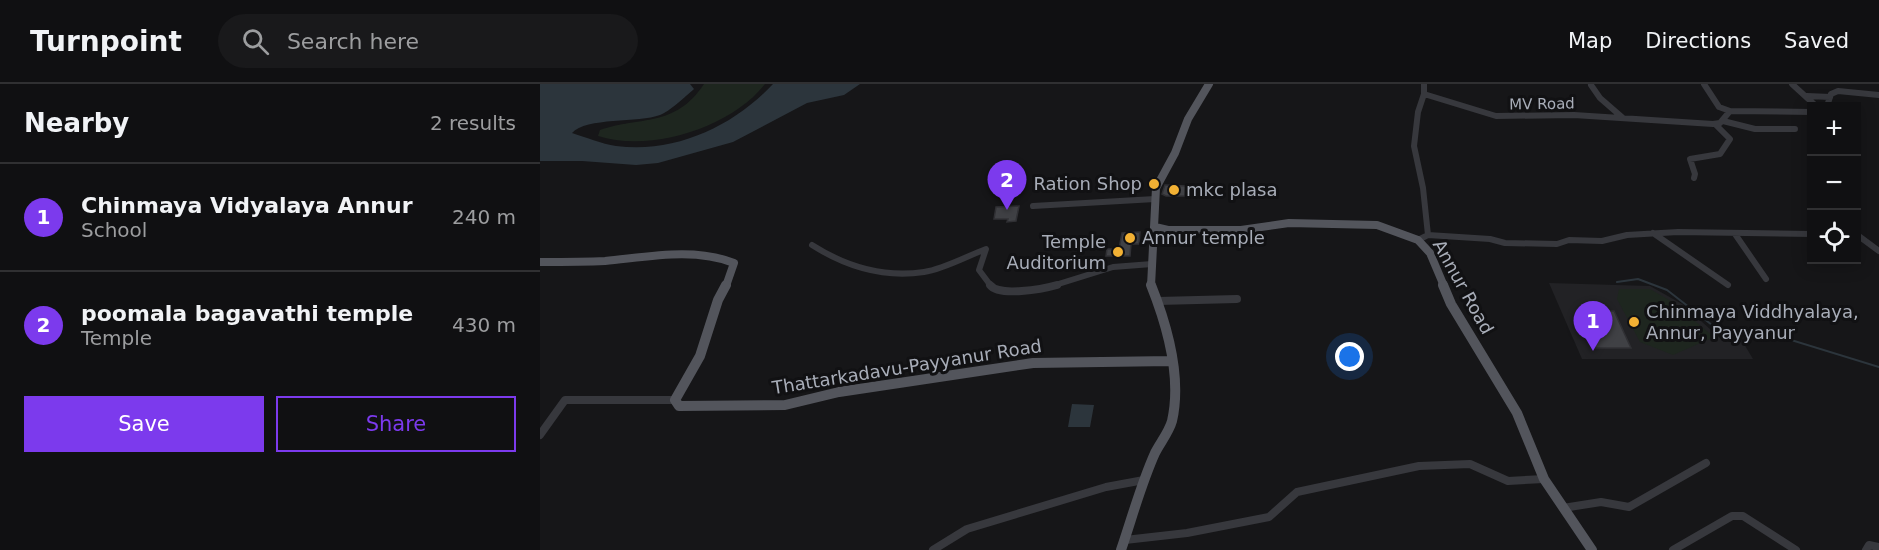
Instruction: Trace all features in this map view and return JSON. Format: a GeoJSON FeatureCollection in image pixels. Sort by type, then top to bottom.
{"type":"FeatureCollection","features":[{"type":"Feature","properties":{"kind":"main road"},"geometry":{"type":"LineString","coordinates":[[1123,545],[1144,480],[1155,453],[1172,422],[1175,384],[1169,344],[1158,301],[1151,285],[1156,188],[1175,153],[1188,119],[1209,84]]}},
{"type":"Feature","properties":{"kind":"main road","name":"Annur Road"},"geometry":{"type":"LineString","coordinates":[[1155,226],[1168,230],[1241,230],[1289,223],[1377,225],[1418,240],[1430,253],[1451,304],[1517,413],[1544,479],[1592,550]]}},
{"type":"Feature","properties":{"kind":"main road"},"geometry":{"type":"LineString","coordinates":[[540,262],[582,262],[697,255],[726,258],[735,263],[718,300],[700,356],[675,400]]}},
{"type":"Feature","properties":{"kind":"main road","name":"Thattarkadavu-Payyanur Road"},"geometry":{"type":"LineString","coordinates":[[675,400],[679,406],[785,405],[839,392],[1033,363],[1171,362]]}},
{"type":"Feature","properties":{"kind":"street"},"geometry":{"type":"LineString","coordinates":[[1424,84],[1414,146],[1423,188],[1428,235]]}},
{"type":"Feature","properties":{"kind":"street"},"geometry":{"type":"LineString","coordinates":[[1704,84],[1719,107],[1730,111],[1807,112]]}},
{"type":"Feature","properties":{"kind":"street"},"geometry":{"type":"LineString","coordinates":[[1792,84],[1802,95],[1830,97]]}},
{"type":"Feature","properties":{"kind":"street"},"geometry":{"type":"LineString","coordinates":[[1591,85],[1600,98],[1623,118]]}},
{"type":"Feature","properties":{"kind":"street"},"geometry":{"type":"LineString","coordinates":[[1828,102],[1833,92],[1838,91],[1879,95]]}},
{"type":"Feature","properties":{"kind":"street","name":"MV Road"},"geometry":{"type":"LineString","coordinates":[[1424,94],[1496,116],[1574,115],[1715,124],[1723,121]]}},
{"type":"Feature","properties":{"kind":"street"},"geometry":{"type":"LineString","coordinates":[[1807,96],[1812,102]]}},
{"type":"Feature","properties":{"kind":"street"},"geometry":{"type":"LineString","coordinates":[[1730,111],[1723,121],[1733,126],[1795,129]]}},
{"type":"Feature","properties":{"kind":"street"},"geometry":{"type":"LineString","coordinates":[[1694,178],[1695,174],[1690,159],[1720,154],[1730,140],[1715,124]]}},
{"type":"Feature","properties":{"kind":"street"},"geometry":{"type":"LineString","coordinates":[[1033,206],[1155,199]]}},
{"type":"Feature","properties":{"kind":"street"},"geometry":{"type":"LineString","coordinates":[[1653,233],[1728,285]]}},
{"type":"Feature","properties":{"kind":"street"},"geometry":{"type":"LineString","coordinates":[[1418,240],[1428,235],[1490,239],[1505,243],[1557,244],[1569,240],[1602,241],[1653,233],[1807,234]]}},
{"type":"Feature","properties":{"kind":"street"},"geometry":{"type":"LineString","coordinates":[[1735,234],[1766,279]]}},
{"type":"Feature","properties":{"kind":"street"},"geometry":{"type":"LineString","coordinates":[[1861,237],[1879,250]]}},
{"type":"Feature","properties":{"kind":"street"},"geometry":{"type":"LineString","coordinates":[[812,245],[833,258],[886,274],[926,272],[986,249],[979,270],[993,289],[1004,292],[1053,286],[1113,267],[1152,264]]}},
{"type":"Feature","properties":{"kind":"street"},"geometry":{"type":"LineString","coordinates":[[1158,301],[1238,299]]}},
{"type":"Feature","properties":{"kind":"street"},"geometry":{"type":"LineString","coordinates":[[540,435],[565,400],[675,400]]}},
{"type":"Feature","properties":{"kind":"street"},"geometry":{"type":"LineString","coordinates":[[1563,508],[1601,502],[1629,507],[1706,463]]}},
{"type":"Feature","properties":{"kind":"street"},"geometry":{"type":"LineString","coordinates":[[1123,545],[1269,517],[1297,492],[1419,466],[1470,464],[1508,481],[1544,479]]}},
{"type":"Feature","properties":{"kind":"street"},"geometry":{"type":"LineString","coordinates":[[933,550],[967,529],[1107,487],[1144,480]]}},
{"type":"Feature","properties":{"kind":"street"},"geometry":{"type":"LineString","coordinates":[[1673,550],[1732,516],[1743,516],[1796,550]]}},
{"type":"Feature","properties":{"kind":"street"},"geometry":{"type":"LineString","coordinates":[[1866,550],[1869,544],[1879,547]]}},
{"type":"Feature","properties":{"kind":"shaded area"},"geometry":{"type":"Polygon","coordinates":[[[540,84],[690,84],[694,89],[660,115],[600,122],[579,128],[572,133],[611,145],[638,147],[660,146],[702,134],[740,113],[773,84],[860,84],[844,95],[807,103],[733,142],[658,163],[636,165],[540,161],[540,84]]]}},
{"type":"Feature","properties":{"kind":"shaded area"},"geometry":{"type":"Polygon","coordinates":[[[704,84],[765,84],[751,99],[732,113],[712,124],[689,132],[642,141],[598,136],[600,130],[669,114],[693,98],[704,84]]]}},
{"type":"Feature","properties":{"kind":"shaded area","name":"Chinmaya Viddhyalaya, Annur, Payyanur"},"geometry":{"type":"Polygon","coordinates":[[[1549,283],[1650,286],[1682,304],[1721,339],[1741,339],[1753,359],[1582,359],[1549,283]]]}},
{"type":"Feature","properties":{"kind":"shaded area"},"geometry":{"type":"Polygon","coordinates":[[[1619,289],[1650,289],[1671,301],[1714,337],[1673,355],[1640,342],[1617,299],[1619,289]]]}},
{"type":"Feature","properties":{"kind":"shaded area"},"geometry":{"type":"Polygon","coordinates":[[[1072,404],[1094,405],[1090,427],[1068,427],[1072,404]]]}},
{"type":"Feature","properties":{"kind":"building","name":"mkc plasa"},"geometry":{"type":"Polygon","coordinates":[[[1165,185],[1186,186],[1185,196],[1162,194],[1165,185]]]}},
{"type":"Feature","properties":{"kind":"building"},"geometry":{"type":"Polygon","coordinates":[[[1019,206],[1016,221],[1007,222],[1008,219],[994,219],[996,207],[1019,206]]]}},
{"type":"Feature","properties":{"kind":"building"},"geometry":{"type":"Polygon","coordinates":[[[1140,232],[1139,244],[1131,244],[1130,256],[1106,256],[1107,249],[1119,249],[1122,233],[1140,232]]]}},
{"type":"Feature","properties":{"kind":"building","name":"Chinmaya Viddhyalaya, Annur, Payyanur"},"geometry":{"type":"Polygon","coordinates":[[[1580,311],[1614,311],[1631,348],[1596,348],[1580,311]]]}},
{"type":"Feature","properties":{"kind":"waterway"},"geometry":{"type":"LineString","coordinates":[[1617,282],[1638,279],[1667,290],[1721,332],[1759,337],[1778,336],[1879,367]]}},
{"type":"Feature","properties":{"kind":"place","name":"Ration Shop"},"geometry":{"type":"Point","coordinates":[1154,184]}},
{"type":"Feature","properties":{"kind":"place","name":"mkc plasa"},"geometry":{"type":"Point","coordinates":[1174,190]}},
{"type":"Feature","properties":{"kind":"place","name":"poomala bagavathi temple"},"geometry":{"type":"Point","coordinates":[1007,210]}},
{"type":"Feature","properties":{"kind":"place","name":"Annur temple"},"geometry":{"type":"Point","coordinates":[1130,238]}},
{"type":"Feature","properties":{"kind":"place","name":"Temple Auditorium"},"geometry":{"type":"Point","coordinates":[1118,252]}},
{"type":"Feature","properties":{"kind":"place","name":"Chinmaya Viddhyalaya, Annur, Payyanur"},"geometry":{"type":"Point","coordinates":[1634,322]}},
{"type":"Feature","properties":{"kind":"place","name":"Chinmaya Vidyalaya Annur"},"geometry":{"type":"Point","coordinates":[1593,351]}}]}
